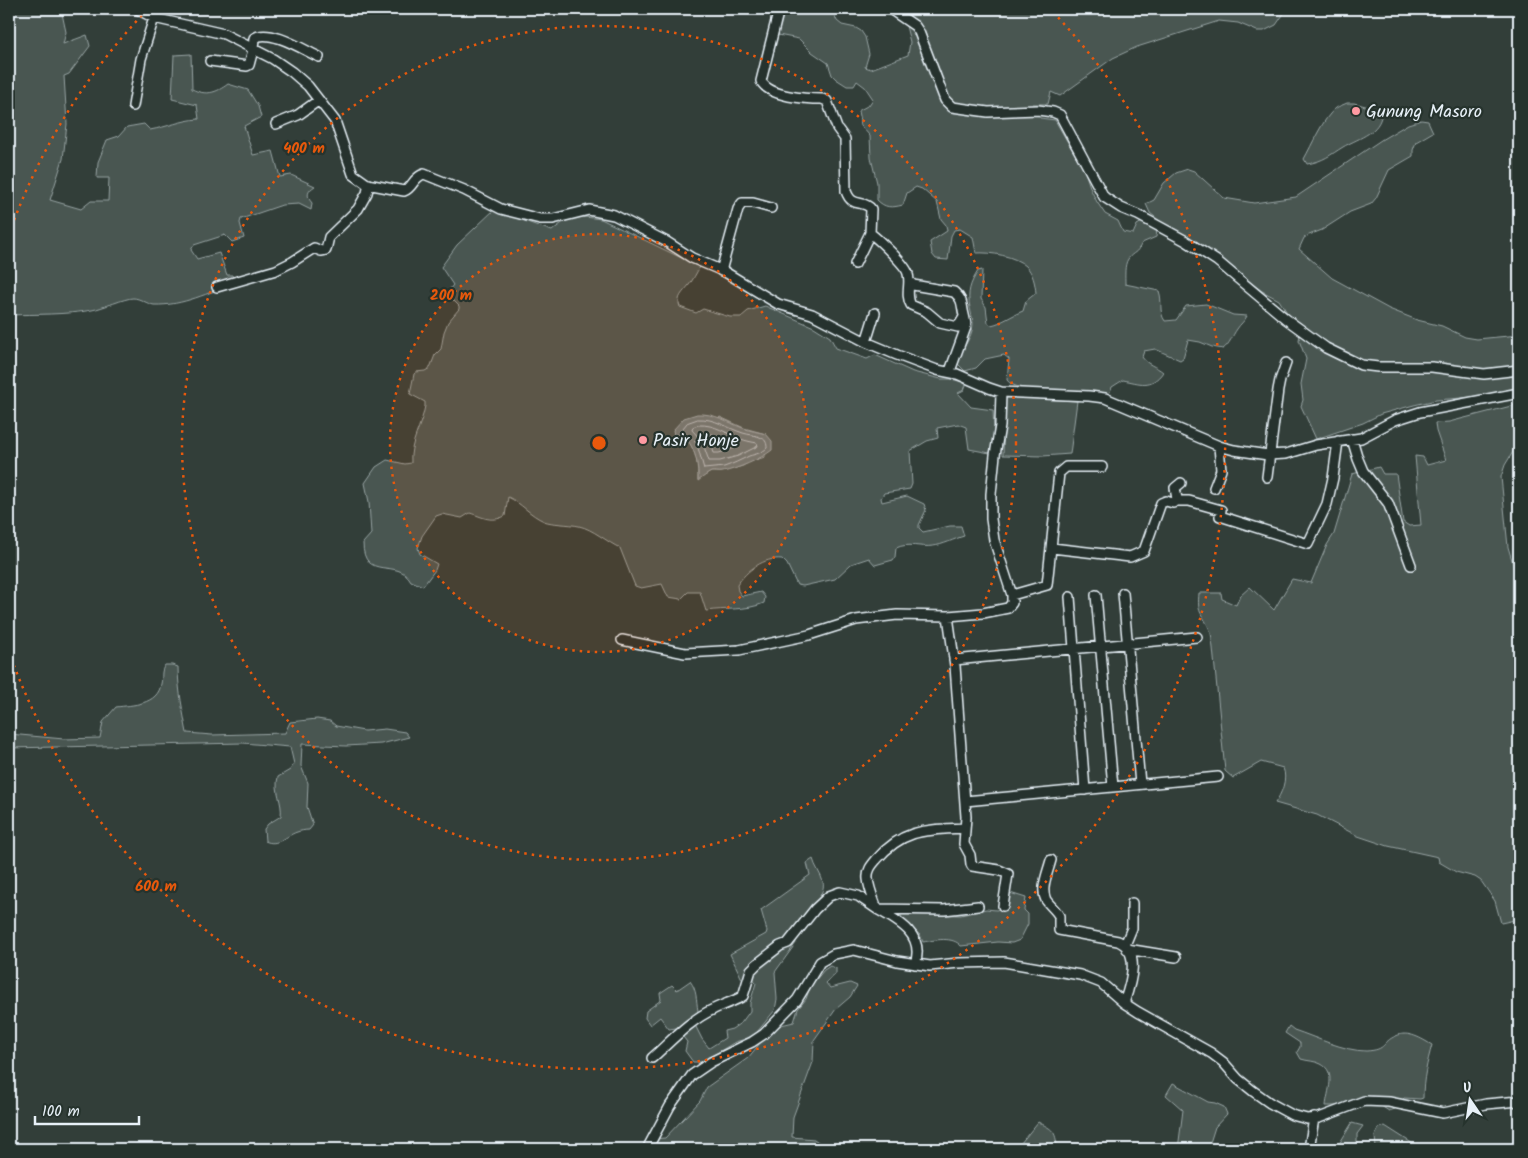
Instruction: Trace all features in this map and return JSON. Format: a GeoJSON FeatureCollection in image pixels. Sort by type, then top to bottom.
{"type":"FeatureCollection","features":[{"type":"Feature","properties":{"kind":"street"},"geometry":{"type":"LineString","coordinates":[[137,9],[154,18],[224,34],[273,59],[292,72],[308,86],[334,121],[351,171],[358,178],[369,184],[404,192],[415,178],[424,174],[464,190],[501,209],[540,219],[553,220],[582,211],[598,211],[614,215],[667,242],[692,258],[721,271],[778,304],[812,314],[866,342],[897,355],[937,370],[950,371],[1001,392],[1105,398],[1219,446],[1270,455],[1286,454],[1316,445],[1361,438],[1395,420],[1420,412],[1519,393]]}},
{"type":"Feature","properties":{"kind":"street"},"geometry":{"type":"LineString","coordinates":[[778,9],[761,81],[765,86],[790,96],[822,98],[827,101],[837,128],[845,140],[846,191],[848,196],[854,203],[870,206],[872,212],[870,233],[855,264]]}},
{"type":"Feature","properties":{"kind":"street"},"geometry":{"type":"LineString","coordinates":[[890,9],[915,26],[919,32],[945,100],[952,107],[988,112],[1038,110],[1060,115],[1104,197],[1121,208],[1186,241],[1217,262],[1286,319],[1326,348],[1361,364],[1378,367],[1432,368],[1484,374],[1519,370]]}},
{"type":"Feature","properties":{"kind":"street"},"geometry":{"type":"LineString","coordinates":[[134,106],[141,59],[154,18]]}},
{"type":"Feature","properties":{"kind":"street"},"geometry":{"type":"LineString","coordinates":[[210,60],[249,65],[255,36],[280,38],[319,57]]}},
{"type":"Feature","properties":{"kind":"street"},"geometry":{"type":"LineString","coordinates":[[276,124],[298,115],[319,100]]}},
{"type":"Feature","properties":{"kind":"street"},"geometry":{"type":"LineString","coordinates":[[217,287],[276,270],[314,248],[321,251],[326,250],[328,237],[358,209],[367,193],[369,184]]}},
{"type":"Feature","properties":{"kind":"street"},"geometry":{"type":"LineString","coordinates":[[721,271],[738,209],[742,203],[753,203],[771,208]]}},
{"type":"Feature","properties":{"kind":"street"},"geometry":{"type":"LineString","coordinates":[[870,233],[906,267],[909,281],[908,295],[911,305],[927,312],[946,326],[958,327],[964,317]]}},
{"type":"Feature","properties":{"kind":"street"},"geometry":{"type":"LineString","coordinates":[[909,281],[913,284],[956,293],[963,305],[966,320],[964,334],[950,371]]}},
{"type":"Feature","properties":{"kind":"street"},"geometry":{"type":"LineString","coordinates":[[866,342],[875,313]]}},
{"type":"Feature","properties":{"kind":"street"},"geometry":{"type":"LineString","coordinates":[[1267,477],[1278,390],[1286,363]]}},
{"type":"Feature","properties":{"kind":"street"},"geometry":{"type":"LineString","coordinates":[[622,640],[685,653],[739,650],[809,635],[856,620],[897,615],[948,616],[983,613],[1008,608],[1012,603],[1012,595],[994,540],[991,519],[991,494],[1000,426],[1001,392]]}},
{"type":"Feature","properties":{"kind":"street"},"geometry":{"type":"LineString","coordinates":[[1352,439],[1363,471],[1388,504],[1412,565]]}},
{"type":"Feature","properties":{"kind":"street"},"geometry":{"type":"LineString","coordinates":[[1052,548],[1130,557],[1136,556],[1144,550],[1161,503],[1166,501],[1172,503],[1176,501],[1189,501],[1221,510],[1220,516],[1308,544],[1327,504],[1338,441]]}},
{"type":"Feature","properties":{"kind":"street"},"geometry":{"type":"LineString","coordinates":[[1214,488],[1221,470],[1219,446]]}},
{"type":"Feature","properties":{"kind":"street"},"geometry":{"type":"LineString","coordinates":[[1012,595],[1047,585],[1059,473],[1066,467],[1102,467]]}},
{"type":"Feature","properties":{"kind":"street"},"geometry":{"type":"LineString","coordinates":[[1176,501],[1175,488],[1181,483]]}},
{"type":"Feature","properties":{"kind":"street"},"geometry":{"type":"LineString","coordinates":[[1124,593],[1140,784]]}},
{"type":"Feature","properties":{"kind":"street"},"geometry":{"type":"LineString","coordinates":[[1096,595],[1113,787]]}},
{"type":"Feature","properties":{"kind":"street"},"geometry":{"type":"LineString","coordinates":[[1070,597],[1085,790]]}},
{"type":"Feature","properties":{"kind":"street"},"geometry":{"type":"LineString","coordinates":[[948,616],[954,660],[965,801],[964,844],[970,855],[971,865],[999,870],[1008,874],[1003,906]]}},
{"type":"Feature","properties":{"kind":"street"},"geometry":{"type":"LineString","coordinates":[[954,660],[1197,638]]}},
{"type":"Feature","properties":{"kind":"street"},"geometry":{"type":"LineString","coordinates":[[965,801],[1218,777]]}},
{"type":"Feature","properties":{"kind":"street"},"geometry":{"type":"LineString","coordinates":[[878,909],[868,879],[870,867],[897,840],[908,835],[935,829],[965,828]]}},
{"type":"Feature","properties":{"kind":"street"},"geometry":{"type":"LineString","coordinates":[[1051,860],[1044,895],[1059,916],[1059,930],[1118,941],[1126,947],[1176,957]]}},
{"type":"Feature","properties":{"kind":"street"},"geometry":{"type":"LineString","coordinates":[[652,1058],[692,1023],[715,1008],[731,1003],[743,996],[751,970],[768,954],[788,943],[815,909],[829,896],[840,892],[849,892],[864,899],[897,920],[911,933],[917,945],[918,955],[915,964]]}},
{"type":"Feature","properties":{"kind":"street"},"geometry":{"type":"LineString","coordinates":[[1124,1002],[1133,966],[1126,947],[1132,928],[1132,903]]}},
{"type":"Feature","properties":{"kind":"street"},"geometry":{"type":"LineString","coordinates":[[878,909],[944,910],[978,906]]}},
{"type":"Feature","properties":{"kind":"street"},"geometry":{"type":"LineString","coordinates":[[647,1149],[670,1106],[692,1075],[711,1062],[764,1034],[797,1000],[820,962],[834,954],[854,950],[930,966],[1004,962],[1080,975],[1101,983],[1124,1002],[1223,1062],[1238,1079],[1270,1103],[1292,1115],[1306,1119],[1364,1101],[1389,1102],[1443,1113],[1486,1104],[1519,1101]]}},
{"type":"Feature","properties":{"kind":"street"},"geometry":{"type":"LineString","coordinates":[[1308,1149],[1314,1118]]}},
{"type":"Feature","properties":{"kind":"shaded area"},"geometry":{"type":"Polygon","coordinates":[[[9,9],[61,9],[66,32],[63,44],[87,35],[90,46],[69,74],[64,76],[67,124],[63,159],[50,200],[81,209],[91,201],[108,201],[109,178],[97,178],[98,162],[107,140],[119,136],[127,127],[144,124],[150,130],[199,119],[197,105],[172,99],[174,55],[191,54],[192,89],[206,93],[219,90],[228,84],[248,90],[258,106],[261,117],[244,126],[253,155],[273,151],[280,177],[291,175],[315,186],[308,194],[312,203],[311,210],[299,204],[282,205],[241,219],[240,223],[244,238],[232,242],[225,235],[194,245],[191,250],[197,259],[219,253],[227,275],[232,275],[235,284],[196,298],[165,305],[154,305],[133,298],[82,312],[9,315],[9,9]]]}},
{"type":"Feature","properties":{"kind":"shaded area"},"geometry":{"type":"Polygon","coordinates":[[[782,9],[832,9],[837,21],[842,25],[856,28],[865,37],[869,54],[865,67],[871,69],[908,55],[910,42],[906,26],[911,13],[905,9],[1287,9],[1276,25],[1264,31],[1257,31],[1238,23],[1219,21],[1137,47],[1113,58],[1060,96],[1051,92],[1048,104],[1033,104],[1040,118],[1055,120],[1085,172],[1091,190],[1105,214],[1118,221],[1123,232],[1133,234],[1137,225],[1142,222],[1157,230],[1156,237],[1142,243],[1128,259],[1125,267],[1125,284],[1159,291],[1162,314],[1165,321],[1176,320],[1186,306],[1206,304],[1233,315],[1247,316],[1245,320],[1223,349],[1188,340],[1183,358],[1180,360],[1155,349],[1144,351],[1142,357],[1144,360],[1163,372],[1159,377],[1150,383],[1123,380],[1112,387],[1108,396],[1084,391],[1030,389],[1012,384],[1007,380],[1009,359],[1004,355],[985,359],[976,368],[965,371],[958,364],[960,354],[972,329],[973,322],[969,293],[971,284],[978,271],[982,270],[981,299],[986,307],[988,323],[991,325],[1023,311],[1026,301],[1036,293],[1030,272],[1026,266],[1009,257],[989,253],[976,253],[973,237],[960,229],[954,230],[951,236],[948,260],[936,259],[932,254],[930,242],[947,231],[946,225],[941,219],[937,202],[922,189],[916,187],[907,193],[903,205],[895,207],[888,207],[877,200],[877,183],[871,158],[870,136],[861,126],[858,111],[869,105],[873,99],[865,87],[857,81],[854,86],[847,86],[836,79],[832,75],[828,63],[812,52],[799,39],[778,35],[782,9]]]}},
{"type":"Feature","properties":{"kind":"shaded area"},"geometry":{"type":"Polygon","coordinates":[[[1347,103],[1377,109],[1381,117],[1379,123],[1371,132],[1322,159],[1307,164],[1304,159],[1322,125],[1331,112],[1347,103]]]}},
{"type":"Feature","properties":{"kind":"shaded area"},"geometry":{"type":"Polygon","coordinates":[[[1421,120],[1428,121],[1433,132],[1416,142],[1413,156],[1389,170],[1376,198],[1371,204],[1350,212],[1322,230],[1304,238],[1299,249],[1332,278],[1389,309],[1417,320],[1442,326],[1465,337],[1477,339],[1519,335],[1519,389],[1474,397],[1436,400],[1414,405],[1381,414],[1363,423],[1316,439],[1301,406],[1303,400],[1301,384],[1306,359],[1299,340],[1302,324],[1288,314],[1279,300],[1262,291],[1202,246],[1161,222],[1150,213],[1146,204],[1154,200],[1164,183],[1176,173],[1188,169],[1194,171],[1224,198],[1254,203],[1296,197],[1381,140],[1408,124],[1421,120]]]}},
{"type":"Feature","properties":{"kind":"shaded area"},"geometry":{"type":"Polygon","coordinates":[[[494,210],[552,231],[570,219],[586,217],[601,219],[700,267],[681,295],[679,300],[680,307],[696,313],[703,309],[730,317],[741,317],[748,311],[765,306],[814,327],[830,337],[836,348],[867,359],[875,355],[913,372],[963,382],[966,385],[964,390],[958,393],[971,407],[993,410],[994,435],[990,453],[969,449],[966,427],[958,424],[937,428],[938,438],[927,441],[910,451],[912,484],[910,489],[884,493],[881,498],[882,502],[907,496],[924,504],[926,510],[919,525],[923,532],[950,526],[961,526],[964,536],[937,545],[901,546],[896,548],[893,560],[875,565],[869,558],[851,564],[835,579],[803,586],[797,585],[787,564],[782,559],[762,562],[746,574],[737,585],[738,591],[742,596],[761,592],[765,597],[764,603],[743,608],[706,611],[700,592],[688,592],[681,599],[668,597],[662,584],[641,588],[635,586],[620,548],[584,528],[544,521],[508,497],[505,516],[500,518],[487,519],[470,513],[462,518],[442,514],[436,516],[422,536],[418,548],[420,554],[437,564],[435,570],[423,586],[411,581],[398,570],[375,566],[369,562],[365,555],[363,543],[371,534],[369,502],[365,483],[376,467],[387,460],[405,464],[411,463],[412,449],[425,406],[425,402],[410,394],[414,374],[430,368],[435,355],[441,349],[448,322],[459,309],[459,306],[452,299],[449,290],[453,285],[441,267],[457,245],[494,210]],[[720,417],[688,441],[695,455],[698,480],[711,472],[721,472],[743,466],[765,457],[766,434],[744,428],[720,417]]]}},
{"type":"Feature","properties":{"kind":"shaded area"},"geometry":{"type":"Polygon","coordinates":[[[1005,397],[1077,401],[1070,454],[1043,456],[1003,455],[1005,397]]]}},
{"type":"Feature","properties":{"kind":"shaded area"},"geometry":{"type":"Polygon","coordinates":[[[1519,404],[1519,442],[1505,465],[1501,477],[1508,547],[1519,583],[1519,919],[1501,923],[1495,901],[1481,881],[1475,877],[1456,872],[1439,862],[1438,857],[1388,846],[1358,836],[1317,815],[1275,803],[1284,782],[1283,768],[1261,762],[1233,778],[1225,771],[1212,638],[1210,630],[1200,612],[1199,593],[1221,593],[1222,599],[1236,605],[1240,596],[1250,587],[1274,610],[1292,579],[1311,583],[1327,545],[1334,534],[1352,474],[1379,467],[1383,474],[1396,474],[1403,522],[1409,526],[1421,525],[1415,456],[1423,457],[1427,465],[1446,460],[1435,423],[1449,422],[1519,404]]]}},
{"type":"Feature","properties":{"kind":"shaded area"},"geometry":{"type":"Polygon","coordinates":[[[165,665],[178,667],[187,733],[212,735],[285,733],[290,722],[317,719],[330,721],[336,726],[364,731],[385,729],[405,732],[409,737],[381,744],[346,746],[302,744],[301,766],[308,783],[307,807],[313,825],[309,830],[297,832],[274,843],[265,841],[264,829],[268,824],[281,816],[277,782],[278,777],[290,770],[294,764],[290,747],[243,743],[9,748],[9,734],[64,739],[100,738],[103,722],[116,707],[143,703],[155,696],[159,691],[165,665]]]}},
{"type":"Feature","properties":{"kind":"shaded area"},"geometry":{"type":"Polygon","coordinates":[[[813,859],[822,879],[823,887],[813,907],[793,929],[796,943],[775,972],[777,999],[775,1010],[753,1037],[735,1042],[702,1062],[693,1062],[685,1051],[687,1042],[676,1028],[669,1029],[660,1017],[650,1025],[645,1018],[646,1011],[661,1000],[660,993],[672,985],[677,990],[690,981],[695,991],[698,1011],[692,1019],[702,1039],[709,1048],[725,1038],[724,1031],[732,1029],[742,1022],[750,1011],[750,1003],[756,983],[746,972],[742,979],[730,954],[766,934],[767,931],[761,910],[810,875],[807,863],[813,859]]]}},
{"type":"Feature","properties":{"kind":"shaded area"},"geometry":{"type":"Polygon","coordinates":[[[1010,893],[1026,898],[1024,910],[1028,914],[1028,924],[1020,940],[1012,943],[998,942],[961,946],[949,940],[923,942],[920,935],[907,924],[899,913],[961,915],[986,909],[996,910],[1005,908],[1010,893]]]}},
{"type":"Feature","properties":{"kind":"shaded area"},"geometry":{"type":"Polygon","coordinates":[[[830,966],[836,968],[836,974],[826,983],[830,988],[850,983],[857,986],[850,997],[836,1009],[814,1040],[813,1062],[793,1117],[792,1137],[814,1139],[828,1149],[642,1149],[651,1139],[665,1138],[700,1101],[707,1087],[748,1058],[769,1032],[781,1025],[794,1022],[798,1009],[806,999],[810,987],[824,970],[830,966]]]}},
{"type":"Feature","properties":{"kind":"shaded area"},"geometry":{"type":"Polygon","coordinates":[[[1289,1026],[1294,1030],[1348,1049],[1366,1051],[1378,1049],[1391,1038],[1401,1034],[1415,1036],[1424,1040],[1432,1045],[1426,1071],[1423,1098],[1404,1098],[1395,1109],[1389,1111],[1371,1100],[1340,1106],[1326,1106],[1330,1083],[1329,1072],[1319,1063],[1301,1059],[1297,1052],[1300,1043],[1285,1033],[1289,1026]]]}},
{"type":"Feature","properties":{"kind":"shaded area"},"geometry":{"type":"Polygon","coordinates":[[[1173,1083],[1208,1102],[1224,1107],[1227,1114],[1215,1127],[1208,1149],[1178,1149],[1183,1110],[1166,1095],[1173,1083]]]}},
{"type":"Feature","properties":{"kind":"shaded area"},"geometry":{"type":"Polygon","coordinates":[[[1038,1122],[1052,1130],[1057,1145],[1053,1149],[1016,1149],[1038,1122]]]}},
{"type":"Feature","properties":{"kind":"shaded area"},"geometry":{"type":"Polygon","coordinates":[[[1352,1123],[1363,1126],[1357,1134],[1357,1149],[1336,1149],[1352,1123]]]}},
{"type":"Feature","properties":{"kind":"shaded area"},"geometry":{"type":"Polygon","coordinates":[[[1385,1126],[1421,1149],[1376,1149],[1375,1136],[1379,1128],[1385,1126]]]}},
{"type":"Feature","properties":{"kind":"water"},"geometry":{"type":"Polygon","coordinates":[[[697,414],[715,416],[746,429],[766,434],[772,441],[772,450],[735,469],[711,472],[698,481],[698,471],[693,450],[688,441],[675,440],[673,430],[684,418],[697,414]]]}},
{"type":"Feature","properties":{"kind":"place","name":"Gunung Masoro"},"geometry":{"type":"Point","coordinates":[1356,111]}},
{"type":"Feature","properties":{"kind":"place","name":"Pasir Honje"},"geometry":{"type":"Point","coordinates":[643,440]}}]}
